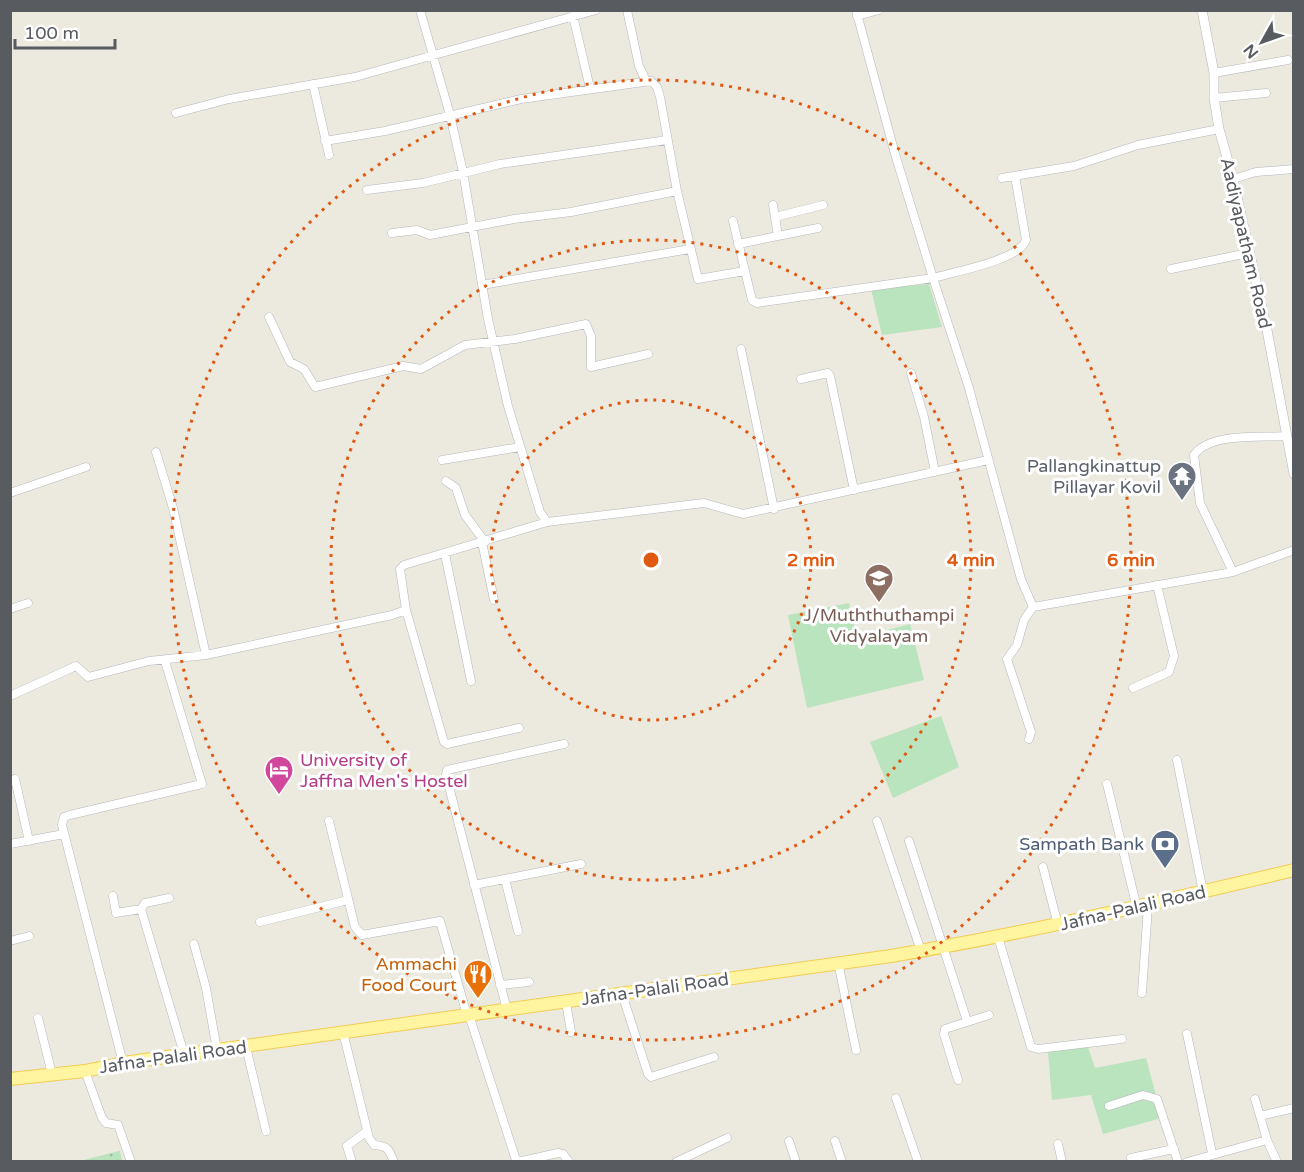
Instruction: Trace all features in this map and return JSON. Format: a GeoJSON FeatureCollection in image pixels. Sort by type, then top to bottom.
{"type":"FeatureCollection","features":[{"type":"Feature","properties":{"kind":"main road","name":"Jafna-Palali Road"},"geometry":{"type":"LineString","coordinates":[[10,1079],[85,1071],[184,1054],[921,951],[998,938],[1143,907],[1293,870]]}},
{"type":"Feature","properties":{"kind":"street"},"geometry":{"type":"LineString","coordinates":[[420,10],[450,115],[463,172],[493,342],[520,447],[540,512],[546,522]]}},
{"type":"Feature","properties":{"kind":"street"},"geometry":{"type":"LineString","coordinates":[[176,113],[229,99],[355,77],[596,10]]}},
{"type":"Feature","properties":{"kind":"street"},"geometry":{"type":"LineString","coordinates":[[627,10],[639,66],[646,81]]}},
{"type":"Feature","properties":{"kind":"street"},"geometry":{"type":"LineString","coordinates":[[879,10],[857,13],[895,154],[969,388],[1021,579],[1033,607]]}},
{"type":"Feature","properties":{"kind":"street","name":"Aadiyapatham Road"},"geometry":{"type":"LineString","coordinates":[[1202,10],[1214,73],[1214,98],[1220,129],[1267,330],[1293,474]]}},
{"type":"Feature","properties":{"kind":"street"},"geometry":{"type":"LineString","coordinates":[[573,16],[590,88]]}},
{"type":"Feature","properties":{"kind":"street"},"geometry":{"type":"LineString","coordinates":[[1214,73],[1288,60]]}},
{"type":"Feature","properties":{"kind":"street"},"geometry":{"type":"LineString","coordinates":[[325,141],[590,88],[651,81],[657,87],[677,191],[698,279],[745,272]]}},
{"type":"Feature","properties":{"kind":"street"},"geometry":{"type":"LineString","coordinates":[[313,84],[329,156]]}},
{"type":"Feature","properties":{"kind":"street"},"geometry":{"type":"LineString","coordinates":[[1214,98],[1266,93]]}},
{"type":"Feature","properties":{"kind":"street"},"geometry":{"type":"LineString","coordinates":[[1002,178],[1074,166],[1138,145],[1220,129]]}},
{"type":"Feature","properties":{"kind":"street"},"geometry":{"type":"LineString","coordinates":[[367,190],[423,183],[463,172],[559,155],[667,140]]}},
{"type":"Feature","properties":{"kind":"street"},"geometry":{"type":"LineString","coordinates":[[1233,179],[1257,172],[1293,170]]}},
{"type":"Feature","properties":{"kind":"street"},"geometry":{"type":"LineString","coordinates":[[733,220],[752,300],[757,303],[933,278],[1007,257],[1023,248],[1026,240],[1015,176]]}},
{"type":"Feature","properties":{"kind":"street"},"geometry":{"type":"LineString","coordinates":[[392,233],[417,230],[430,235],[677,191]]}},
{"type":"Feature","properties":{"kind":"street"},"geometry":{"type":"LineString","coordinates":[[773,206],[778,236]]}},
{"type":"Feature","properties":{"kind":"street"},"geometry":{"type":"LineString","coordinates":[[775,217],[823,206]]}},
{"type":"Feature","properties":{"kind":"street"},"geometry":{"type":"LineString","coordinates":[[738,244],[818,228]]}},
{"type":"Feature","properties":{"kind":"street"},"geometry":{"type":"LineString","coordinates":[[482,285],[690,249]]}},
{"type":"Feature","properties":{"kind":"street"},"geometry":{"type":"LineString","coordinates":[[1171,269],[1248,253]]}},
{"type":"Feature","properties":{"kind":"street"},"geometry":{"type":"LineString","coordinates":[[269,317],[290,362],[304,369],[315,387],[403,366],[421,369],[458,348],[586,324],[591,336],[591,367],[648,354]]}},
{"type":"Feature","properties":{"kind":"street"},"geometry":{"type":"LineString","coordinates":[[741,349],[774,509]]}},
{"type":"Feature","properties":{"kind":"street"},"geometry":{"type":"LineString","coordinates":[[801,379],[828,373],[830,376],[854,490]]}},
{"type":"Feature","properties":{"kind":"street"},"geometry":{"type":"LineString","coordinates":[[911,373],[924,417],[935,472]]}},
{"type":"Feature","properties":{"kind":"street"},"geometry":{"type":"LineString","coordinates":[[1233,572],[1200,503],[1194,455],[1207,446],[1235,437],[1286,436]]}},
{"type":"Feature","properties":{"kind":"street"},"geometry":{"type":"LineString","coordinates":[[442,460],[520,447]]}},
{"type":"Feature","properties":{"kind":"street"},"geometry":{"type":"LineString","coordinates":[[156,452],[173,508],[206,655]]}},
{"type":"Feature","properties":{"kind":"street"},"geometry":{"type":"LineString","coordinates":[[519,728],[447,744],[444,741],[406,610],[402,567],[546,522],[704,502],[743,514],[988,460]]}},
{"type":"Feature","properties":{"kind":"street"},"geometry":{"type":"LineString","coordinates":[[10,493],[86,467]]}},
{"type":"Feature","properties":{"kind":"street"},"geometry":{"type":"LineString","coordinates":[[447,481],[456,488],[465,515],[483,542],[494,600]]}},
{"type":"Feature","properties":{"kind":"street"},"geometry":{"type":"LineString","coordinates":[[1029,739],[1031,732],[1007,659],[1017,645],[1024,620],[1033,607],[1233,572],[1293,549]]}},
{"type":"Feature","properties":{"kind":"street"},"geometry":{"type":"LineString","coordinates":[[445,554],[471,681]]}},
{"type":"Feature","properties":{"kind":"street"},"geometry":{"type":"LineString","coordinates":[[1133,688],[1169,672],[1174,656],[1157,585]]}},
{"type":"Feature","properties":{"kind":"street"},"geometry":{"type":"LineString","coordinates":[[10,609],[28,603]]}},
{"type":"Feature","properties":{"kind":"street"},"geometry":{"type":"LineString","coordinates":[[10,696],[76,666],[88,676],[149,661],[206,655],[406,610]]}},
{"type":"Feature","properties":{"kind":"street"},"geometry":{"type":"LineString","coordinates":[[123,1063],[62,825],[64,817],[70,815],[202,784],[165,661]]}},
{"type":"Feature","properties":{"kind":"street"},"geometry":{"type":"LineString","coordinates":[[507,1010],[446,775],[447,770],[564,744]]}},
{"type":"Feature","properties":{"kind":"street"},"geometry":{"type":"LineString","coordinates":[[1177,760],[1203,892]]}},
{"type":"Feature","properties":{"kind":"street"},"geometry":{"type":"LineString","coordinates":[[15,778],[29,841]]}},
{"type":"Feature","properties":{"kind":"street"},"geometry":{"type":"LineString","coordinates":[[1107,784],[1143,907],[1142,993]]}},
{"type":"Feature","properties":{"kind":"street"},"geometry":{"type":"LineString","coordinates":[[329,821],[355,927],[362,935],[440,921],[468,1015],[516,1160],[522,1161],[558,1153],[569,1161]]}},
{"type":"Feature","properties":{"kind":"street"},"geometry":{"type":"LineString","coordinates":[[877,821],[921,951]]}},
{"type":"Feature","properties":{"kind":"street"},"geometry":{"type":"LineString","coordinates":[[10,844],[64,834]]}},
{"type":"Feature","properties":{"kind":"street"},"geometry":{"type":"LineString","coordinates":[[909,841],[945,946],[967,1021]]}},
{"type":"Feature","properties":{"kind":"street"},"geometry":{"type":"LineString","coordinates":[[474,885],[581,864]]}},
{"type":"Feature","properties":{"kind":"street"},"geometry":{"type":"LineString","coordinates":[[1043,867],[1058,925]]}},
{"type":"Feature","properties":{"kind":"street"},"geometry":{"type":"LineString","coordinates":[[505,879],[518,931]]}},
{"type":"Feature","properties":{"kind":"street"},"geometry":{"type":"LineString","coordinates":[[112,896],[116,913],[141,909],[145,903],[169,898]]}},
{"type":"Feature","properties":{"kind":"street"},"geometry":{"type":"LineString","coordinates":[[260,922],[348,900]]}},
{"type":"Feature","properties":{"kind":"street"},"geometry":{"type":"LineString","coordinates":[[141,909],[184,1054]]}},
{"type":"Feature","properties":{"kind":"street"},"geometry":{"type":"LineString","coordinates":[[10,941],[29,936]]}},
{"type":"Feature","properties":{"kind":"street"},"geometry":{"type":"LineString","coordinates":[[998,938],[1030,1047],[1038,1049],[1122,1039]]}},
{"type":"Feature","properties":{"kind":"street"},"geometry":{"type":"LineString","coordinates":[[194,944],[206,988],[217,1050]]}},
{"type":"Feature","properties":{"kind":"street"},"geometry":{"type":"LineString","coordinates":[[838,962],[856,1050]]}},
{"type":"Feature","properties":{"kind":"street"},"geometry":{"type":"LineString","coordinates":[[500,985],[529,982]]}},
{"type":"Feature","properties":{"kind":"street"},"geometry":{"type":"LineString","coordinates":[[622,994],[648,1074],[651,1077],[714,1057]]}},
{"type":"Feature","properties":{"kind":"street"},"geometry":{"type":"LineString","coordinates":[[566,1002],[571,1032]]}},
{"type":"Feature","properties":{"kind":"street"},"geometry":{"type":"LineString","coordinates":[[958,1080],[944,1031],[948,1026],[989,1015]]}},
{"type":"Feature","properties":{"kind":"street"},"geometry":{"type":"LineString","coordinates":[[38,1018],[52,1074]]}},
{"type":"Feature","properties":{"kind":"street"},"geometry":{"type":"LineString","coordinates":[[343,1032],[371,1143],[389,1149],[394,1161]]}},
{"type":"Feature","properties":{"kind":"street"},"geometry":{"type":"LineString","coordinates":[[1187,1034],[1212,1153]]}},
{"type":"Feature","properties":{"kind":"street"},"geometry":{"type":"LineString","coordinates":[[246,1047],[266,1131]]}},
{"type":"Feature","properties":{"kind":"street"},"geometry":{"type":"LineString","coordinates":[[85,1071],[102,1118],[106,1123],[118,1125],[131,1161]]}},
{"type":"Feature","properties":{"kind":"street"},"geometry":{"type":"LineString","coordinates":[[1109,1106],[1143,1095],[1150,1095],[1157,1099],[1178,1161]]}},
{"type":"Feature","properties":{"kind":"street"},"geometry":{"type":"LineString","coordinates":[[896,1098],[918,1161]]}},
{"type":"Feature","properties":{"kind":"street"},"geometry":{"type":"LineString","coordinates":[[1255,1099],[1267,1140],[1277,1161]]}},
{"type":"Feature","properties":{"kind":"street"},"geometry":{"type":"LineString","coordinates":[[1260,1116],[1293,1108]]}},
{"type":"Feature","properties":{"kind":"street"},"geometry":{"type":"LineString","coordinates":[[352,1161],[347,1146],[367,1131]]}},
{"type":"Feature","properties":{"kind":"street"},"geometry":{"type":"LineString","coordinates":[[676,1161],[727,1138]]}},
{"type":"Feature","properties":{"kind":"street"},"geometry":{"type":"LineString","coordinates":[[1187,1161],[1267,1140]]}},
{"type":"Feature","properties":{"kind":"street"},"geometry":{"type":"LineString","coordinates":[[789,1141],[796,1161]]}},
{"type":"Feature","properties":{"kind":"street"},"geometry":{"type":"LineString","coordinates":[[835,1141],[842,1161]]}},
{"type":"Feature","properties":{"kind":"street"},"geometry":{"type":"LineString","coordinates":[[1058,1144],[1062,1161]]}},
{"type":"Feature","properties":{"kind":"street"},"geometry":{"type":"LineString","coordinates":[[1131,1158],[1174,1149]]}},
{"type":"Feature","properties":{"kind":"green space"},"geometry":{"type":"Polygon","coordinates":[[[929,284],[942,327],[882,335],[871,289],[929,284]]]}},
{"type":"Feature","properties":{"kind":"green space"},"geometry":{"type":"Polygon","coordinates":[[[849,603],[857,638],[910,624],[924,680],[807,708],[788,615],[849,603]]]}},
{"type":"Feature","properties":{"kind":"green space"},"geometry":{"type":"Polygon","coordinates":[[[941,716],[959,767],[893,798],[870,742],[941,716]]]}},
{"type":"Feature","properties":{"kind":"green space"},"geometry":{"type":"Polygon","coordinates":[[[1087,1044],[1095,1068],[1146,1058],[1162,1118],[1103,1134],[1091,1095],[1052,1100],[1048,1052],[1087,1044]]]}},
{"type":"Feature","properties":{"kind":"green space"},"geometry":{"type":"Polygon","coordinates":[[[119,1151],[122,1161],[80,1161],[119,1151]]]}},
{"type":"Feature","properties":{"kind":"place","name":"Pallangkinattup Pillayar Kovil"},"geometry":{"type":"Point","coordinates":[1182,502]}},
{"type":"Feature","properties":{"kind":"place","name":"J/Muththuthampi Vidyalayam"},"geometry":{"type":"Point","coordinates":[879,604]}},
{"type":"Feature","properties":{"kind":"place","name":"University of Jaffna Men's Hostel"},"geometry":{"type":"Point","coordinates":[279,796]}},
{"type":"Feature","properties":{"kind":"place","name":"Sampath Bank"},"geometry":{"type":"Point","coordinates":[1165,870]}},
{"type":"Feature","properties":{"kind":"place","name":"Ammachi Food Court"},"geometry":{"type":"Point","coordinates":[478,1000]}}]}
